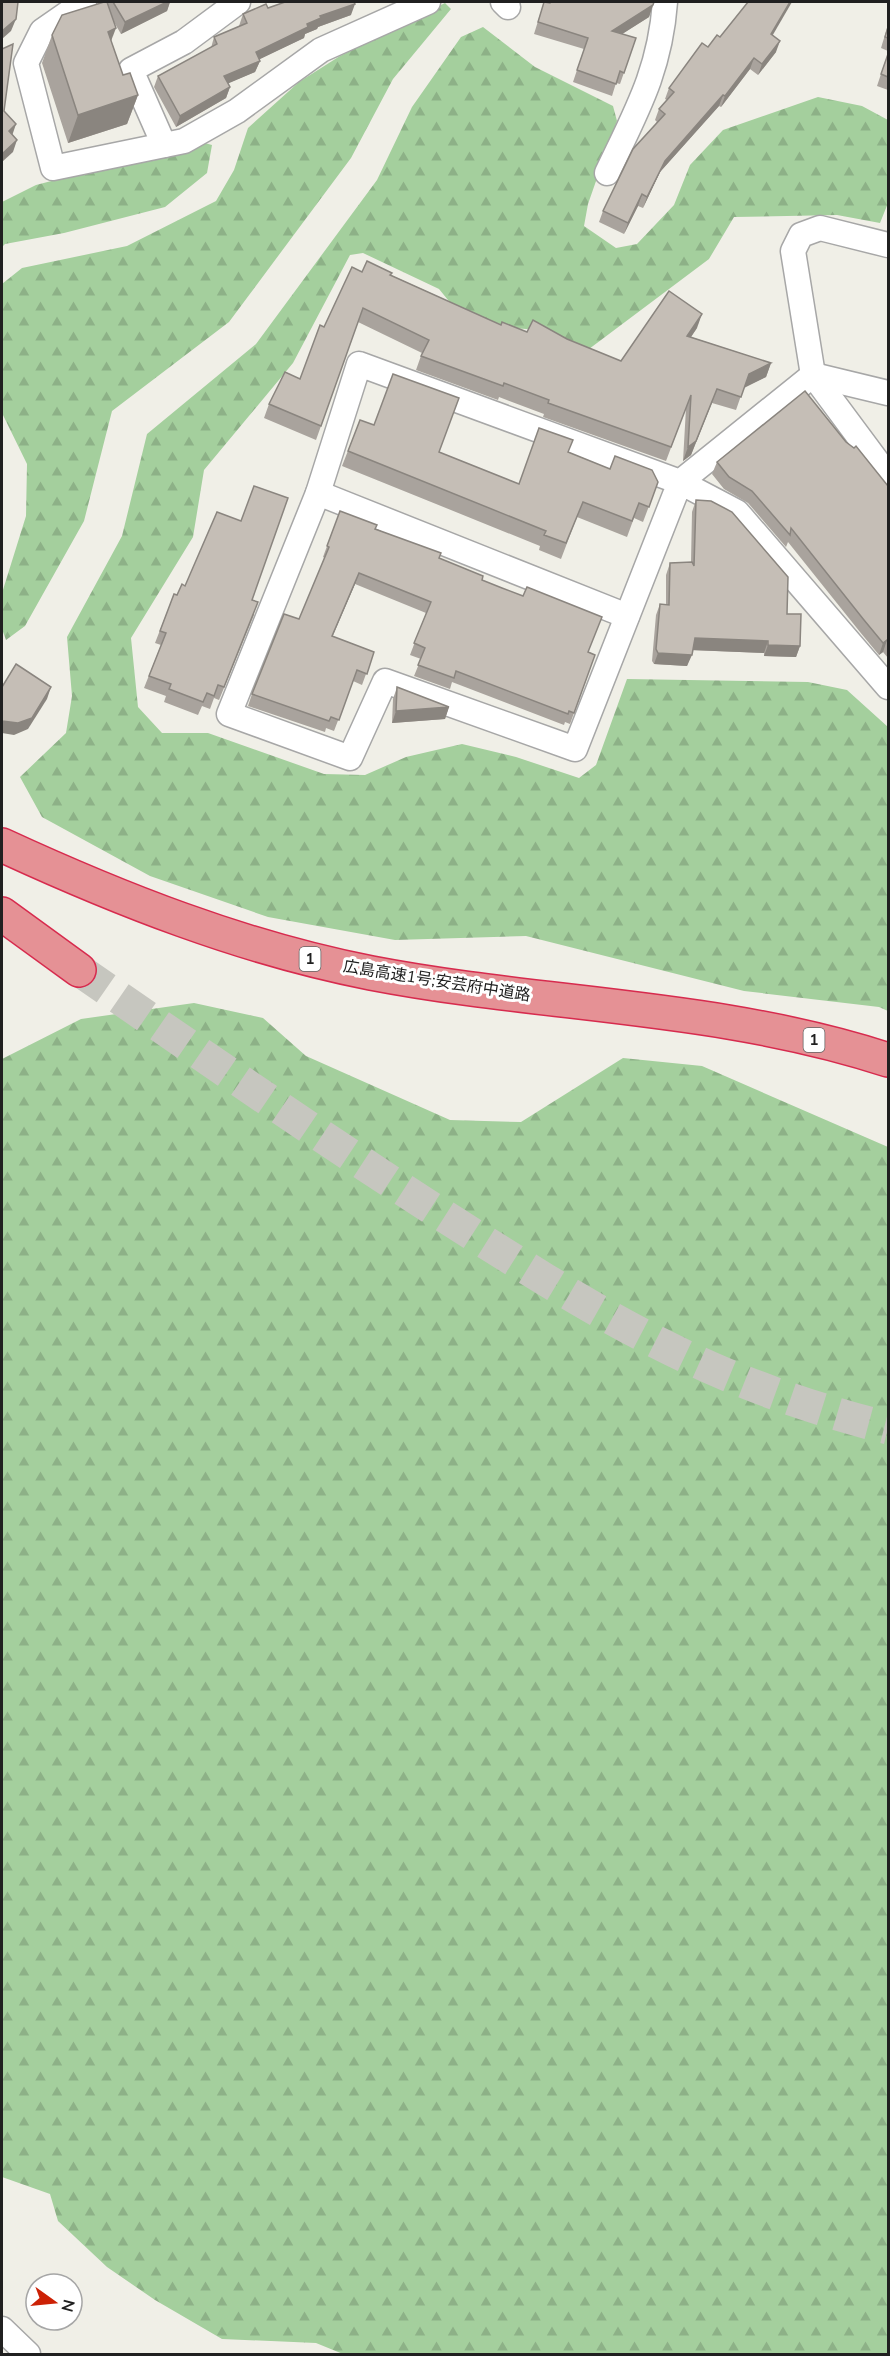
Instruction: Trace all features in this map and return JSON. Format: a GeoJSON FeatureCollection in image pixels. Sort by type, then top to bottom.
{"type":"FeatureCollection","features":[{"type":"Feature","properties":{"kind":"highway","name":"広島高速1号;安芸府中道路"},"geometry":{"type":"LineString","coordinates":[[2,845],[171,915],[245,941],[308,959],[372,973],[738,1025],[813,1040],[888,1060]]}},
{"type":"Feature","properties":{"kind":"highway"},"geometry":{"type":"LineString","coordinates":[[2,914],[79,970]]}},
{"type":"Feature","properties":{"kind":"street"},"geometry":{"type":"LineString","coordinates":[[84,2],[42,31],[26,63],[53,168],[184,141],[237,111],[321,50],[428,2]]}},
{"type":"Feature","properties":{"kind":"street"},"geometry":{"type":"LineString","coordinates":[[164,145],[131,70],[183,42],[238,2]]}},
{"type":"Feature","properties":{"kind":"street"},"geometry":{"type":"LineString","coordinates":[[607,173],[652,78],[663,32],[664,2]]}},
{"type":"Feature","properties":{"kind":"street"},"geometry":{"type":"LineString","coordinates":[[888,245],[820,228],[801,235],[793,251],[813,375],[888,477]]}},
{"type":"Feature","properties":{"kind":"street"},"geometry":{"type":"LineString","coordinates":[[813,375],[680,482],[575,749],[385,681],[350,758],[228,714],[318,493],[359,364],[680,482],[737,512],[888,687]]}},
{"type":"Feature","properties":{"kind":"street"},"geometry":{"type":"LineString","coordinates":[[813,375],[888,393]]}},
{"type":"Feature","properties":{"kind":"street"},"geometry":{"type":"LineString","coordinates":[[318,493],[627,616]]}},
{"type":"Feature","properties":{"kind":"street"},"geometry":{"type":"LineString","coordinates":[[2,2329],[28,2355]]}},
{"type":"Feature","properties":{"kind":"green space"},"geometry":{"type":"Polygon","coordinates":[[[445,3],[451,9],[393,79],[351,158],[229,322],[112,411],[84,521],[25,626],[6,640],[2,629],[2,593],[26,516],[27,464],[2,413],[2,284],[22,268],[127,246],[216,201],[234,170],[248,128],[299,82],[340,56],[445,3]]]}},
{"type":"Feature","properties":{"kind":"green space"},"geometry":{"type":"Polygon","coordinates":[[[483,27],[535,67],[613,106],[617,121],[588,204],[584,226],[616,248],[637,244],[674,205],[690,165],[723,130],[818,97],[862,106],[888,120],[888,203],[880,223],[837,215],[734,217],[709,259],[589,349],[539,330],[513,328],[457,311],[439,289],[363,253],[350,255],[293,363],[204,470],[193,537],[131,638],[138,707],[162,733],[208,733],[324,774],[365,775],[406,757],[462,744],[516,757],[579,778],[596,765],[627,679],[808,682],[847,690],[888,727],[888,1011],[879,1007],[744,991],[526,936],[395,940],[268,917],[150,876],[42,817],[20,777],[66,733],[72,696],[67,637],[122,536],[147,434],[256,344],[377,180],[412,107],[461,37],[483,27]]]}},
{"type":"Feature","properties":{"kind":"green space"},"geometry":{"type":"Polygon","coordinates":[[[201,142],[212,145],[207,173],[165,207],[64,233],[5,244],[2,247],[2,202],[36,185],[201,142]]]}},
{"type":"Feature","properties":{"kind":"green space"},"geometry":{"type":"Polygon","coordinates":[[[194,1003],[263,1018],[306,1056],[450,1120],[521,1122],[623,1058],[702,1066],[888,1147],[888,2354],[343,2354],[316,2343],[222,2339],[155,2300],[107,2267],[58,2221],[50,2194],[2,2177],[2,1059],[81,1019],[194,1003]]]}},
{"type":"Feature","properties":{"kind":"building"},"geometry":{"type":"Polygon","coordinates":[[[2,2],[18,2],[16,19],[2,31],[2,2]]]}},
{"type":"Feature","properties":{"kind":"building"},"geometry":{"type":"Polygon","coordinates":[[[107,2],[116,28],[108,32],[123,75],[130,73],[138,95],[78,115],[52,35],[62,15],[107,2]]]}},
{"type":"Feature","properties":{"kind":"building"},"geometry":{"type":"Polygon","coordinates":[[[113,2],[167,2],[125,22],[113,2]]]}},
{"type":"Feature","properties":{"kind":"building"},"geometry":{"type":"Polygon","coordinates":[[[285,2],[354,2],[355,4],[320,16],[321,18],[307,24],[308,27],[256,52],[260,61],[224,76],[230,87],[180,116],[158,76],[217,44],[214,37],[247,23],[243,14],[266,4],[268,8],[285,2]]]}},
{"type":"Feature","properties":{"kind":"building"},"geometry":{"type":"Polygon","coordinates":[[[544,2],[654,2],[653,5],[612,31],[636,38],[624,73],[620,71],[616,84],[577,70],[588,38],[538,22],[544,2]]]}},
{"type":"Feature","properties":{"kind":"building"},"geometry":{"type":"Polygon","coordinates":[[[748,2],[790,2],[771,34],[780,41],[762,64],[754,58],[725,96],[723,95],[665,161],[647,197],[642,194],[628,223],[603,211],[633,149],[665,114],[659,109],[674,92],[669,88],[702,43],[708,47],[717,35],[720,37],[748,2]]]}},
{"type":"Feature","properties":{"kind":"building"},"geometry":{"type":"Polygon","coordinates":[[[13,44],[4,111],[16,124],[9,131],[17,140],[2,154],[2,49],[13,44]]]}},
{"type":"Feature","properties":{"kind":"building"},"geometry":{"type":"Polygon","coordinates":[[[888,54],[888,77],[881,74],[888,54]]]}},
{"type":"Feature","properties":{"kind":"building"},"geometry":{"type":"Polygon","coordinates":[[[367,261],[392,273],[390,275],[501,325],[502,322],[527,332],[533,320],[567,339],[621,361],[669,291],[702,314],[687,336],[771,363],[749,374],[741,397],[717,389],[696,441],[688,447],[691,395],[671,447],[548,403],[549,400],[504,383],[503,386],[421,356],[429,340],[363,308],[321,426],[269,404],[285,372],[300,379],[320,325],[324,327],[352,267],[362,272],[367,261]]]}},
{"type":"Feature","properties":{"kind":"building"},"geometry":{"type":"Polygon","coordinates":[[[393,374],[459,398],[439,452],[519,484],[539,428],[573,440],[568,452],[610,469],[615,456],[652,470],[658,482],[649,507],[639,503],[632,521],[583,502],[566,543],[544,535],[546,531],[348,451],[360,420],[374,425],[393,374]]]}},
{"type":"Feature","properties":{"kind":"building"},"geometry":{"type":"Polygon","coordinates":[[[805,391],[846,442],[854,448],[856,446],[888,486],[888,641],[883,643],[791,528],[790,535],[752,491],[729,477],[717,462],[805,391]]]}},
{"type":"Feature","properties":{"kind":"building"},"geometry":{"type":"Polygon","coordinates":[[[254,486],[288,498],[252,600],[258,602],[224,687],[218,685],[214,696],[207,693],[203,702],[169,689],[171,684],[149,676],[166,633],[160,631],[174,594],[177,595],[182,584],[185,586],[217,512],[241,521],[254,486]]]}},
{"type":"Feature","properties":{"kind":"building"},"geometry":{"type":"Polygon","coordinates":[[[696,500],[711,501],[732,512],[788,577],[787,614],[801,614],[800,646],[768,645],[768,641],[695,638],[692,655],[658,653],[656,649],[660,604],[669,605],[670,563],[692,562],[694,566],[696,500]]]}},
{"type":"Feature","properties":{"kind":"building"},"geometry":{"type":"Polygon","coordinates":[[[340,511],[377,525],[375,529],[441,553],[439,558],[483,576],[482,580],[523,596],[527,587],[602,617],[588,652],[595,655],[574,713],[569,711],[568,714],[456,671],[454,678],[418,665],[425,648],[414,643],[431,602],[359,573],[332,636],[374,652],[367,674],[357,670],[339,720],[331,717],[329,721],[252,694],[284,614],[299,619],[329,547],[327,546],[340,511]]]}},
{"type":"Feature","properties":{"kind":"building"},"geometry":{"type":"Polygon","coordinates":[[[16,664],[51,687],[32,718],[18,723],[2,721],[2,687],[16,664]]]}},
{"type":"Feature","properties":{"kind":"building"},"geometry":{"type":"Polygon","coordinates":[[[397,687],[449,707],[396,711],[397,687]]]}},
{"type":"Feature","properties":{"kind":"tunnel"},"geometry":{"type":"LineString","coordinates":[[79,970],[388,1180],[604,1314],[675,1351],[754,1386],[798,1402],[888,1428]]}}]}
